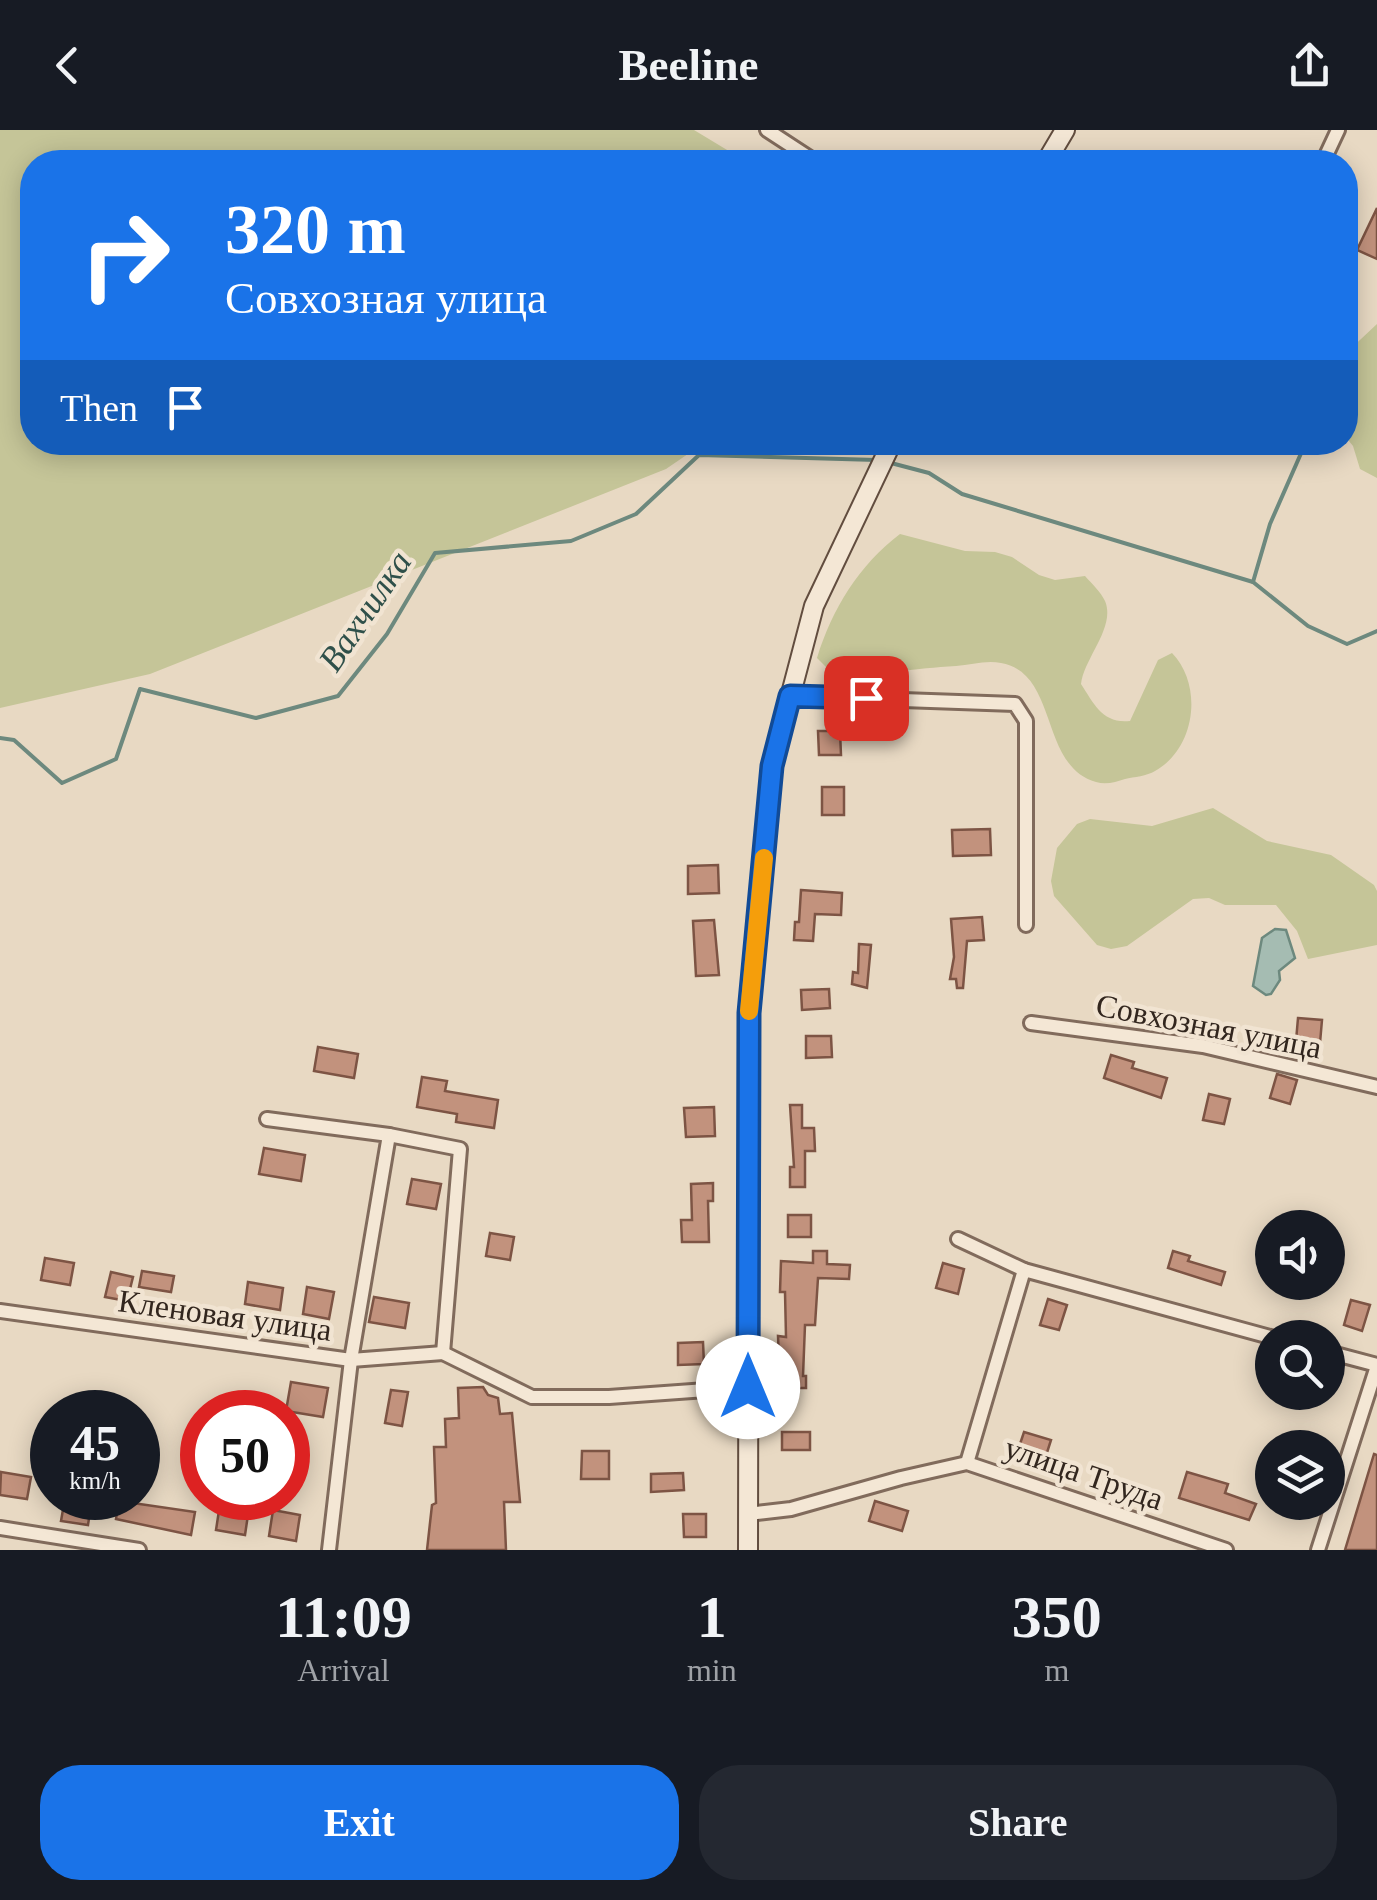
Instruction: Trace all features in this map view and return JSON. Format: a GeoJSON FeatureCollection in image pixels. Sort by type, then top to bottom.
{"type":"FeatureCollection","features":[{"type":"Feature","properties":{"kind":"main road"},"geometry":{"type":"LineString","coordinates":[[748,1550],[749,1013],[772,766],[814,606],[885,455]]}},
{"type":"Feature","properties":{"kind":"street"},"geometry":{"type":"LineString","coordinates":[[767,130],[798,150]]}},
{"type":"Feature","properties":{"kind":"street"},"geometry":{"type":"LineString","coordinates":[[790,696],[1015,704],[1026,721],[1026,925]]}},
{"type":"Feature","properties":{"kind":"street","name":"Совхозная улица"},"geometry":{"type":"LineString","coordinates":[[1031,1023],[1203,1046],[1377,1087]]}},
{"type":"Feature","properties":{"kind":"street"},"geometry":{"type":"LineString","coordinates":[[267,1120],[389,1135],[460,1149],[444,1353],[532,1398],[608,1398],[748,1387]]}},
{"type":"Feature","properties":{"kind":"street"},"geometry":{"type":"LineString","coordinates":[[330,1550],[351,1360],[389,1135]]}},
{"type":"Feature","properties":{"kind":"street"},"geometry":{"type":"LineString","coordinates":[[958,1239],[1024,1270],[1255,1333]]}},
{"type":"Feature","properties":{"kind":"street"},"geometry":{"type":"LineString","coordinates":[[967,1463],[1024,1270]]}},
{"type":"Feature","properties":{"kind":"street","name":"Кленовая улица"},"geometry":{"type":"LineString","coordinates":[[0,1311],[351,1360],[444,1353]]}},
{"type":"Feature","properties":{"kind":"street"},"geometry":{"type":"LineString","coordinates":[[1318,1550],[1377,1365],[1345,1357]]}},
{"type":"Feature","properties":{"kind":"street","name":"улица Труда"},"geometry":{"type":"LineString","coordinates":[[748,1514],[790,1510],[967,1463],[1226,1550]]}},
{"type":"Feature","properties":{"kind":"street"},"geometry":{"type":"LineString","coordinates":[[0,1528],[139,1550]]}},
{"type":"Feature","properties":{"kind":"green space"},"geometry":{"type":"Polygon","coordinates":[[[0,130],[694,130],[727,150],[20,150],[20,455],[686,455],[666,469],[150,674],[0,708],[0,130]]]}},
{"type":"Feature","properties":{"kind":"green space"},"geometry":{"type":"Polygon","coordinates":[[[1377,324],[1377,478],[1360,469],[1356,455],[1358,342],[1377,324]]]}},
{"type":"Feature","properties":{"kind":"green space"},"geometry":{"type":"Polygon","coordinates":[[[900,534],[965,551],[1012,557],[1039,575],[1055,580],[1085,576],[1103,598],[1107,611],[1103,632],[1081,684],[1106,716],[1130,721],[1158,660],[1172,653],[1182,667],[1191,699],[1190,716],[1179,748],[1169,761],[1152,773],[1111,783],[1096,782],[1078,773],[1065,758],[1032,684],[1019,670],[1001,663],[899,671],[844,685],[817,658],[823,640],[839,605],[860,574],[900,534]]]}},
{"type":"Feature","properties":{"kind":"green space"},"geometry":{"type":"Polygon","coordinates":[[[1213,808],[1267,841],[1331,855],[1374,885],[1377,945],[1308,959],[1297,931],[1276,905],[1225,905],[1209,898],[1193,899],[1127,946],[1111,949],[1097,945],[1054,896],[1051,881],[1057,848],[1077,824],[1090,819],[1152,826],[1213,808]]]}},
{"type":"Feature","properties":{"kind":"shaded area"},"geometry":{"type":"Polygon","coordinates":[[[1275,929],[1286,930],[1295,958],[1279,971],[1280,980],[1266,995],[1253,986],[1262,938],[1275,929]]]}},
{"type":"Feature","properties":{"kind":"building"},"geometry":{"type":"Polygon","coordinates":[[[1377,208],[1377,259],[1358,248],[1377,208]]]}},
{"type":"Feature","properties":{"kind":"building"},"geometry":{"type":"Polygon","coordinates":[[[818,731],[840,731],[841,755],[819,755],[818,731]]]}},
{"type":"Feature","properties":{"kind":"building"},"geometry":{"type":"Polygon","coordinates":[[[822,787],[844,787],[844,815],[822,815],[822,787]]]}},
{"type":"Feature","properties":{"kind":"building"},"geometry":{"type":"Polygon","coordinates":[[[990,829],[991,855],[953,856],[952,830],[990,829]]]}},
{"type":"Feature","properties":{"kind":"building"},"geometry":{"type":"Polygon","coordinates":[[[718,865],[719,893],[688,894],[688,866],[718,865]]]}},
{"type":"Feature","properties":{"kind":"building"},"geometry":{"type":"Polygon","coordinates":[[[801,890],[842,893],[841,915],[815,914],[813,941],[794,940],[801,890]]]}},
{"type":"Feature","properties":{"kind":"building"},"geometry":{"type":"Polygon","coordinates":[[[982,917],[984,940],[967,941],[963,988],[957,988],[956,979],[950,979],[954,957],[951,919],[982,917]]]}},
{"type":"Feature","properties":{"kind":"building"},"geometry":{"type":"Polygon","coordinates":[[[714,920],[719,975],[696,976],[693,921],[714,920]]]}},
{"type":"Feature","properties":{"kind":"building"},"geometry":{"type":"Polygon","coordinates":[[[859,944],[871,945],[867,988],[852,984],[853,972],[858,973],[859,944]]]}},
{"type":"Feature","properties":{"kind":"building"},"geometry":{"type":"Polygon","coordinates":[[[829,989],[830,1008],[802,1010],[801,990],[829,989]]]}},
{"type":"Feature","properties":{"kind":"building"},"geometry":{"type":"Polygon","coordinates":[[[1298,1018],[1322,1020],[1320,1043],[1296,1041],[1298,1018]]]}},
{"type":"Feature","properties":{"kind":"building"},"geometry":{"type":"Polygon","coordinates":[[[806,1036],[831,1036],[832,1057],[806,1058],[806,1036]]]}},
{"type":"Feature","properties":{"kind":"building"},"geometry":{"type":"Polygon","coordinates":[[[318,1047],[358,1054],[354,1078],[314,1071],[318,1047]]]}},
{"type":"Feature","properties":{"kind":"building"},"geometry":{"type":"Polygon","coordinates":[[[1111,1055],[1134,1062],[1132,1068],[1167,1078],[1161,1098],[1104,1078],[1111,1055]]]}},
{"type":"Feature","properties":{"kind":"building"},"geometry":{"type":"Polygon","coordinates":[[[1277,1074],[1297,1080],[1290,1104],[1270,1098],[1277,1074]]]}},
{"type":"Feature","properties":{"kind":"building"},"geometry":{"type":"Polygon","coordinates":[[[422,1077],[447,1081],[445,1091],[498,1100],[494,1128],[456,1122],[457,1114],[417,1107],[422,1077]]]}},
{"type":"Feature","properties":{"kind":"building"},"geometry":{"type":"Polygon","coordinates":[[[1209,1094],[1230,1099],[1224,1124],[1203,1120],[1209,1094]]]}},
{"type":"Feature","properties":{"kind":"building"},"geometry":{"type":"Polygon","coordinates":[[[790,1105],[802,1105],[802,1128],[814,1128],[815,1151],[805,1151],[805,1187],[790,1187],[790,1167],[794,1167],[790,1105]]]}},
{"type":"Feature","properties":{"kind":"building"},"geometry":{"type":"Polygon","coordinates":[[[714,1107],[715,1136],[686,1137],[684,1108],[714,1107]]]}},
{"type":"Feature","properties":{"kind":"building"},"geometry":{"type":"Polygon","coordinates":[[[264,1148],[305,1155],[301,1181],[259,1174],[264,1148]]]}},
{"type":"Feature","properties":{"kind":"building"},"geometry":{"type":"Polygon","coordinates":[[[412,1179],[441,1184],[436,1209],[407,1204],[412,1179]]]}},
{"type":"Feature","properties":{"kind":"building"},"geometry":{"type":"Polygon","coordinates":[[[713,1183],[713,1201],[708,1201],[709,1242],[682,1242],[681,1220],[692,1220],[691,1184],[713,1183]]]}},
{"type":"Feature","properties":{"kind":"building"},"geometry":{"type":"Polygon","coordinates":[[[788,1215],[811,1215],[811,1237],[788,1237],[788,1215]]]}},
{"type":"Feature","properties":{"kind":"building"},"geometry":{"type":"Polygon","coordinates":[[[490,1233],[514,1237],[510,1260],[486,1256],[490,1233]]]}},
{"type":"Feature","properties":{"kind":"building"},"geometry":{"type":"Polygon","coordinates":[[[813,1251],[827,1251],[827,1264],[850,1265],[849,1279],[818,1278],[815,1325],[805,1325],[806,1388],[780,1388],[778,1336],[786,1337],[785,1292],[780,1292],[781,1261],[813,1263],[813,1251]]]}},
{"type":"Feature","properties":{"kind":"building"},"geometry":{"type":"Polygon","coordinates":[[[1173,1251],[1190,1256],[1188,1261],[1225,1272],[1221,1285],[1168,1268],[1173,1251]]]}},
{"type":"Feature","properties":{"kind":"building"},"geometry":{"type":"Polygon","coordinates":[[[45,1258],[74,1263],[70,1285],[41,1280],[45,1258]]]}},
{"type":"Feature","properties":{"kind":"building"},"geometry":{"type":"Polygon","coordinates":[[[943,1263],[964,1269],[958,1294],[936,1288],[943,1263]]]}},
{"type":"Feature","properties":{"kind":"building"},"geometry":{"type":"Polygon","coordinates":[[[142,1271],[174,1276],[171,1292],[139,1287],[142,1271]]]}},
{"type":"Feature","properties":{"kind":"building"},"geometry":{"type":"Polygon","coordinates":[[[111,1272],[133,1277],[127,1301],[105,1297],[111,1272]]]}},
{"type":"Feature","properties":{"kind":"building"},"geometry":{"type":"Polygon","coordinates":[[[248,1282],[283,1288],[280,1310],[245,1304],[248,1282]]]}},
{"type":"Feature","properties":{"kind":"building"},"geometry":{"type":"Polygon","coordinates":[[[307,1287],[334,1292],[329,1319],[303,1314],[307,1287]]]}},
{"type":"Feature","properties":{"kind":"building"},"geometry":{"type":"Polygon","coordinates":[[[374,1297],[409,1303],[405,1328],[369,1322],[374,1297]]]}},
{"type":"Feature","properties":{"kind":"building"},"geometry":{"type":"Polygon","coordinates":[[[1048,1299],[1067,1305],[1059,1330],[1040,1325],[1048,1299]]]}},
{"type":"Feature","properties":{"kind":"building"},"geometry":{"type":"Polygon","coordinates":[[[1351,1300],[1370,1305],[1362,1331],[1345,1325],[1351,1300]]]}},
{"type":"Feature","properties":{"kind":"building"},"geometry":{"type":"Polygon","coordinates":[[[703,1342],[704,1364],[678,1365],[678,1343],[703,1342]]]}},
{"type":"Feature","properties":{"kind":"building"},"geometry":{"type":"Polygon","coordinates":[[[291,1382],[328,1388],[323,1417],[310,1415],[310,1390],[290,1390],[291,1382]]]}},
{"type":"Feature","properties":{"kind":"building"},"geometry":{"type":"Polygon","coordinates":[[[483,1387],[488,1395],[498,1398],[500,1414],[512,1413],[520,1502],[504,1502],[506,1550],[427,1550],[432,1505],[436,1503],[434,1447],[446,1447],[445,1419],[459,1418],[458,1388],[483,1387]]]}},
{"type":"Feature","properties":{"kind":"building"},"geometry":{"type":"Polygon","coordinates":[[[391,1390],[408,1392],[402,1426],[385,1423],[391,1390]]]}},
{"type":"Feature","properties":{"kind":"building"},"geometry":{"type":"Polygon","coordinates":[[[782,1432],[810,1432],[810,1450],[782,1450],[782,1432]]]}},
{"type":"Feature","properties":{"kind":"building"},"geometry":{"type":"Polygon","coordinates":[[[1024,1432],[1051,1440],[1045,1459],[1018,1450],[1024,1432]]]}},
{"type":"Feature","properties":{"kind":"building"},"geometry":{"type":"Polygon","coordinates":[[[582,1451],[609,1451],[609,1479],[581,1479],[582,1451]]]}},
{"type":"Feature","properties":{"kind":"building"},"geometry":{"type":"Polygon","coordinates":[[[1374,1454],[1377,1550],[1345,1550],[1374,1454]]]}},
{"type":"Feature","properties":{"kind":"building"},"geometry":{"type":"Polygon","coordinates":[[[1,1472],[30,1477],[27,1499],[0,1495],[1,1472]]]}},
{"type":"Feature","properties":{"kind":"building"},"geometry":{"type":"Polygon","coordinates":[[[1187,1472],[1228,1484],[1225,1493],[1255,1506],[1249,1520],[1179,1498],[1187,1472]]]}},
{"type":"Feature","properties":{"kind":"building"},"geometry":{"type":"Polygon","coordinates":[[[683,1473],[684,1490],[651,1492],[651,1474],[683,1473]]]}},
{"type":"Feature","properties":{"kind":"building"},"geometry":{"type":"Polygon","coordinates":[[[875,1501],[908,1511],[902,1531],[869,1521],[875,1501]]]}},
{"type":"Feature","properties":{"kind":"building"},"geometry":{"type":"Polygon","coordinates":[[[160,1507],[180,1510],[180,1520],[194,1520],[191,1535],[121,1520],[160,1520],[160,1507]]]}},
{"type":"Feature","properties":{"kind":"building"},"geometry":{"type":"Polygon","coordinates":[[[683,1514],[706,1514],[706,1537],[684,1537],[683,1514]]]}},
{"type":"Feature","properties":{"kind":"building"},"geometry":{"type":"Polygon","coordinates":[[[61,1520],[89,1520],[88,1525],[61,1520]]]}},
{"type":"Feature","properties":{"kind":"building"},"geometry":{"type":"Polygon","coordinates":[[[218,1520],[247,1520],[245,1535],[216,1530],[218,1520]]]}},
{"type":"Feature","properties":{"kind":"building"},"geometry":{"type":"Polygon","coordinates":[[[271,1520],[299,1520],[296,1541],[269,1536],[271,1520]]]}},
{"type":"Feature","properties":{"kind":"waterway","name":"Вахчилка"},"geometry":{"type":"LineString","coordinates":[[0,738],[14,740],[62,783],[116,759],[140,689],[256,718],[338,696],[387,634],[435,553],[571,541],[636,514],[699,455],[877,460]]}},
{"type":"Feature","properties":{"kind":"waterway"},"geometry":{"type":"LineString","coordinates":[[1253,582],[1270,524],[1300,455]]}},
{"type":"Feature","properties":{"kind":"waterway","name":"Вахчилка"},"geometry":{"type":"LineString","coordinates":[[891,463],[929,473],[962,494],[1253,582],[1308,626],[1347,644],[1377,631]]}},
{"type":"Feature","properties":{"kind":"slow traffic"},"geometry":{"type":"LineString","coordinates":[[749,1011],[764,858]]}},
{"type":"Feature","properties":{"kind":"route"},"geometry":{"type":"LineString","coordinates":[[748,1387],[749,1013],[772,766],[790,696],[866,698]]}}]}
